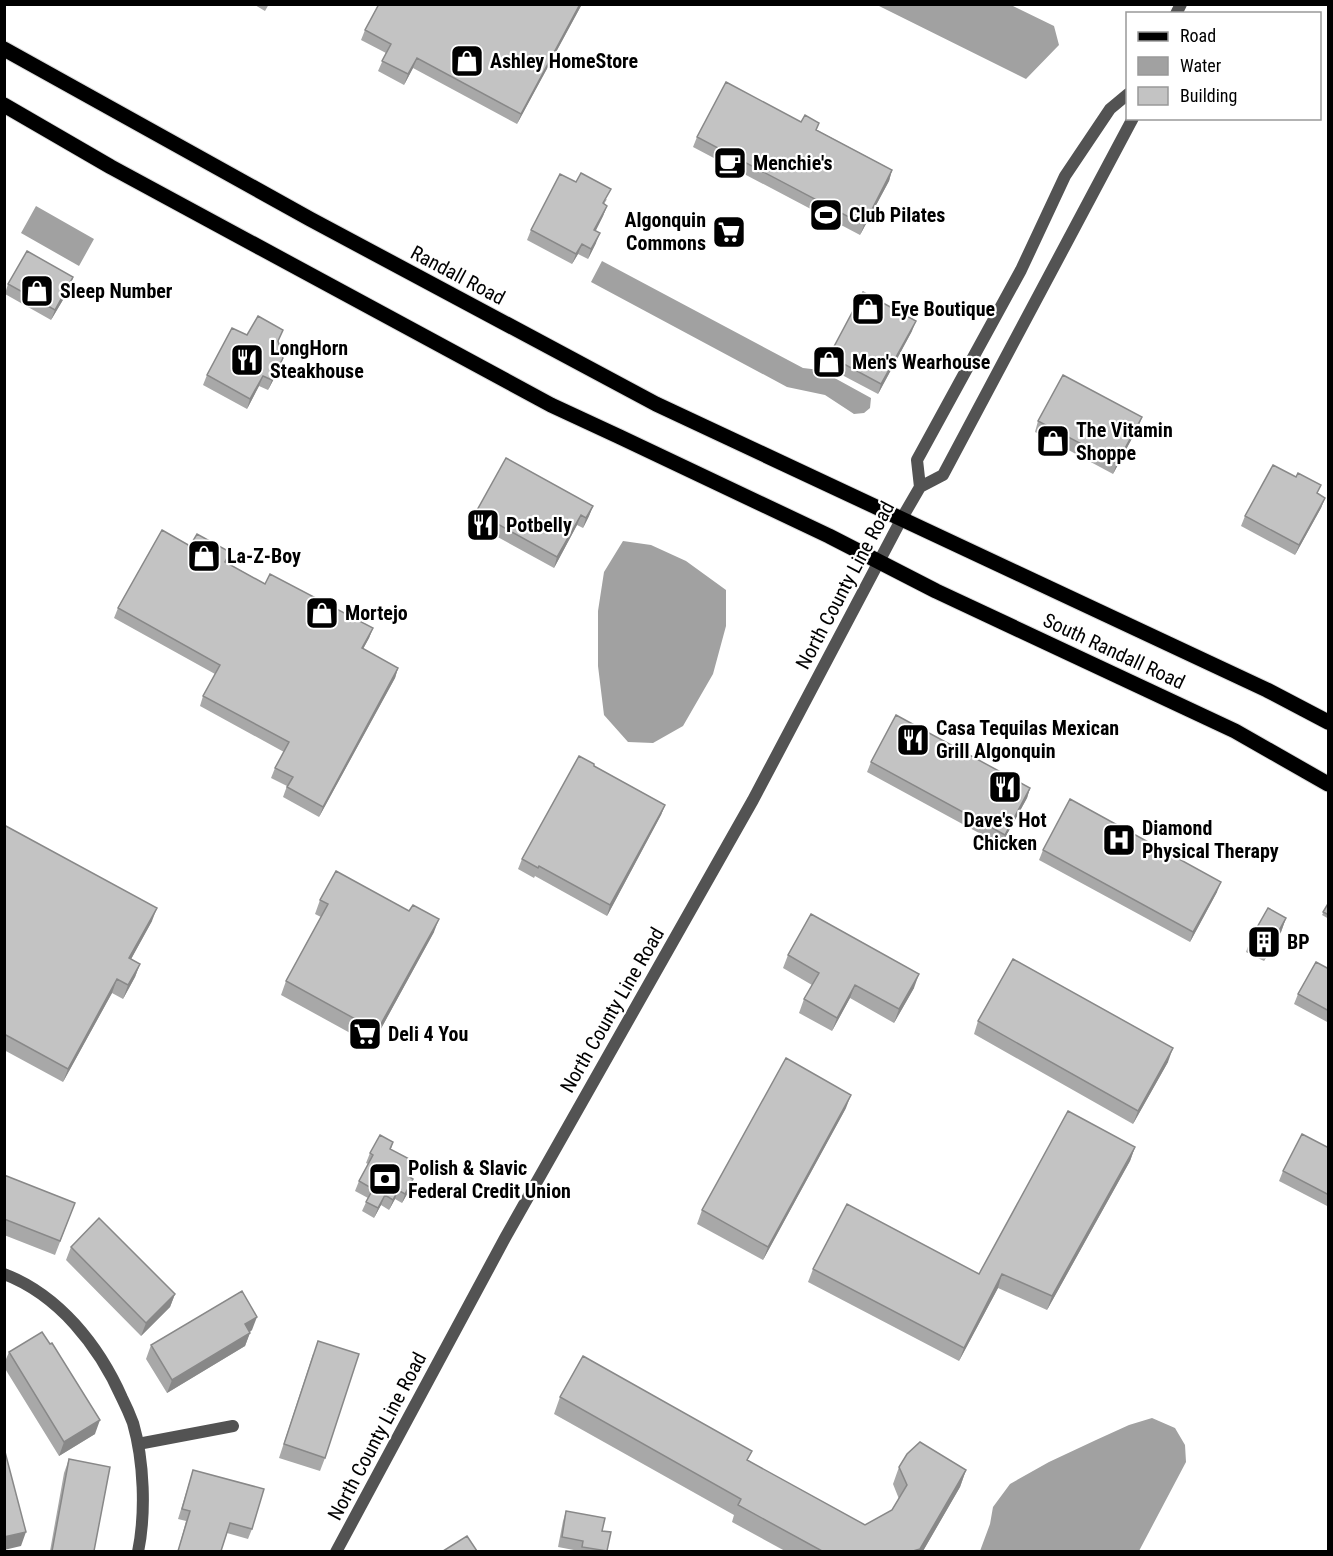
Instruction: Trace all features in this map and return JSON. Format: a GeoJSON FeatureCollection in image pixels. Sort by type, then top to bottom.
{"type":"FeatureCollection","features":[{"type":"Feature","properties":{"kind":"main road","name":"Randall Road"},"geometry":{"type":"LineString","coordinates":[[4,49],[320,225],[656,404],[902,518]]}},
{"type":"Feature","properties":{"kind":"main road"},"geometry":{"type":"LineString","coordinates":[[4,105],[111,167],[551,405],[829,536],[879,562]]}},
{"type":"Feature","properties":{"kind":"main road","name":"South Randall Road"},"geometry":{"type":"LineString","coordinates":[[902,518],[1267,690],[1329,722]]}},
{"type":"Feature","properties":{"kind":"main road","name":"South Randall Road"},"geometry":{"type":"LineString","coordinates":[[879,562],[1235,731],[1329,784]]}},
{"type":"Feature","properties":{"kind":"street","name":"North County Line Road"},"geometry":{"type":"LineString","coordinates":[[920,487],[917,460],[1021,270],[1065,176],[1110,109],[1126,96]]}},
{"type":"Feature","properties":{"kind":"street","name":"North County Line Road"},"geometry":{"type":"LineString","coordinates":[[336,1551],[510,1230],[753,800],[902,518],[920,487],[943,475],[1132,120]]}},
{"type":"Feature","properties":{"kind":"street"},"geometry":{"type":"LineString","coordinates":[[4,1274],[22,1281],[43,1295],[79,1329],[109,1370],[133,1422],[138,1444],[142,1497],[142,1523],[138,1551]]}},
{"type":"Feature","properties":{"kind":"street"},"geometry":{"type":"LineString","coordinates":[[138,1444],[233,1426]]}},
{"type":"Feature","properties":{"kind":"water"},"geometry":{"type":"Polygon","coordinates":[[[877,5],[1011,5],[1054,26],[1059,45],[1026,79],[877,5]]]}},
{"type":"Feature","properties":{"kind":"water"},"geometry":{"type":"Polygon","coordinates":[[[36,206],[94,239],[79,266],[21,233],[36,206]]]}},
{"type":"Feature","properties":{"kind":"water"},"geometry":{"type":"Polygon","coordinates":[[[602,261],[803,368],[820,370],[871,398],[870,408],[864,413],[854,414],[825,395],[787,387],[591,282],[602,261]]]}},
{"type":"Feature","properties":{"kind":"water"},"geometry":{"type":"Polygon","coordinates":[[[623,541],[651,545],[686,561],[726,590],[726,626],[713,674],[683,726],[653,743],[628,742],[604,715],[598,666],[598,611],[604,572],[623,541]]]}},
{"type":"Feature","properties":{"kind":"water"},"geometry":{"type":"Polygon","coordinates":[[[1152,1418],[1175,1428],[1185,1445],[1186,1462],[1139,1551],[980,1551],[990,1524],[993,1507],[1010,1484],[1049,1462],[1096,1440],[1129,1425],[1152,1418]]]}},
{"type":"Feature","properties":{"kind":"building","name":"Ashley HomeStore"},"geometry":{"type":"Polygon","coordinates":[[[379,4],[580,4],[521,114],[417,58],[408,74],[382,61],[391,44],[365,30],[379,4]]]}},
{"type":"Feature","properties":{"kind":"building"},"geometry":{"type":"Polygon","coordinates":[[[726,82],[801,122],[805,115],[819,123],[816,130],[892,170],[864,225],[697,137],[726,82]]]}},
{"type":"Feature","properties":{"kind":"building"},"geometry":{"type":"Polygon","coordinates":[[[581,173],[611,189],[603,203],[607,206],[594,230],[600,233],[591,249],[582,244],[576,254],[531,230],[560,174],[576,182],[581,173]]]}},
{"type":"Feature","properties":{"kind":"building","name":"Sleep Number"},"geometry":{"type":"Polygon","coordinates":[[[27,251],[73,277],[55,310],[8,284],[27,251]]]}},
{"type":"Feature","properties":{"kind":"building"},"geometry":{"type":"Polygon","coordinates":[[[863,292],[916,321],[881,384],[829,356],[863,292]]]}},
{"type":"Feature","properties":{"kind":"building","name":"LongHorn Steakhouse"},"geometry":{"type":"Polygon","coordinates":[[[258,316],[283,330],[278,341],[283,358],[272,380],[263,376],[250,399],[207,375],[232,328],[247,335],[258,316]]]}},
{"type":"Feature","properties":{"kind":"building"},"geometry":{"type":"Polygon","coordinates":[[[1063,375],[1142,417],[1117,463],[1038,421],[1063,375]]]}},
{"type":"Feature","properties":{"kind":"building"},"geometry":{"type":"Polygon","coordinates":[[[506,458],[593,506],[586,518],[581,515],[557,557],[476,512],[506,458]]]}},
{"type":"Feature","properties":{"kind":"building"},"geometry":{"type":"Polygon","coordinates":[[[1273,465],[1296,477],[1298,473],[1321,485],[1317,493],[1325,498],[1299,545],[1245,516],[1273,465]]]}},
{"type":"Feature","properties":{"kind":"building"},"geometry":{"type":"Polygon","coordinates":[[[162,530],[190,546],[197,534],[230,552],[225,562],[265,584],[270,574],[373,628],[362,648],[398,668],[323,807],[287,787],[293,777],[275,768],[289,742],[203,696],[220,665],[118,608],[162,530]]]}},
{"type":"Feature","properties":{"kind":"building"},"geometry":{"type":"Polygon","coordinates":[[[896,715],[1030,788],[1005,835],[871,762],[896,715]]]}},
{"type":"Feature","properties":{"kind":"building"},"geometry":{"type":"Polygon","coordinates":[[[579,756],[665,805],[610,905],[522,859],[579,756]]]}},
{"type":"Feature","properties":{"kind":"building"},"geometry":{"type":"Polygon","coordinates":[[[1070,799],[1221,882],[1193,932],[1043,850],[1070,799]]]}},
{"type":"Feature","properties":{"kind":"building"},"geometry":{"type":"Polygon","coordinates":[[[4,825],[157,908],[129,958],[140,964],[128,985],[117,979],[68,1069],[4,1034],[4,825]]]}},
{"type":"Feature","properties":{"kind":"building"},"geometry":{"type":"Polygon","coordinates":[[[336,871],[409,911],[413,905],[439,919],[377,1031],[286,981],[328,904],[320,900],[336,871]]]}},
{"type":"Feature","properties":{"kind":"building"},"geometry":{"type":"Polygon","coordinates":[[[1329,902],[1329,915],[1323,912],[1329,902]]]}},
{"type":"Feature","properties":{"kind":"building"},"geometry":{"type":"Polygon","coordinates":[[[1268,908],[1286,918],[1269,948],[1251,938],[1268,908]]]}},
{"type":"Feature","properties":{"kind":"building"},"geometry":{"type":"Polygon","coordinates":[[[811,914],[919,974],[899,1009],[855,985],[837,1018],[804,999],[819,973],[788,955],[811,914]]]}},
{"type":"Feature","properties":{"kind":"building"},"geometry":{"type":"Polygon","coordinates":[[[1013,959],[1173,1048],[1138,1111],[978,1021],[1013,959]]]}},
{"type":"Feature","properties":{"kind":"building"},"geometry":{"type":"Polygon","coordinates":[[[1316,962],[1329,969],[1329,1011],[1298,994],[1316,962]]]}},
{"type":"Feature","properties":{"kind":"building"},"geometry":{"type":"Polygon","coordinates":[[[786,1058],[851,1095],[768,1247],[702,1210],[786,1058]]]}},
{"type":"Feature","properties":{"kind":"building"},"geometry":{"type":"Polygon","coordinates":[[[1068,1111],[1135,1147],[1052,1296],[1002,1274],[964,1348],[813,1269],[847,1204],[979,1274],[1068,1111]]]}},
{"type":"Feature","properties":{"kind":"building"},"geometry":{"type":"Polygon","coordinates":[[[1302,1134],[1329,1148],[1329,1195],[1283,1171],[1302,1134]]]}},
{"type":"Feature","properties":{"kind":"building","name":"Polish & Slavic Federal Credit Union"},"geometry":{"type":"Polygon","coordinates":[[[380,1135],[393,1142],[390,1149],[415,1162],[408,1176],[413,1179],[405,1194],[398,1190],[393,1200],[385,1195],[378,1208],[366,1202],[373,1189],[359,1181],[373,1155],[370,1153],[380,1135]]]}},
{"type":"Feature","properties":{"kind":"building"},"geometry":{"type":"Polygon","coordinates":[[[4,1175],[75,1203],[60,1241],[4,1219],[4,1175]]]}},
{"type":"Feature","properties":{"kind":"building"},"geometry":{"type":"Polygon","coordinates":[[[99,1218],[175,1294],[146,1323],[71,1247],[99,1218]]]}},
{"type":"Feature","properties":{"kind":"building"},"geometry":{"type":"Polygon","coordinates":[[[242,1291],[257,1317],[245,1324],[250,1333],[172,1380],[151,1345],[242,1291]]]}},
{"type":"Feature","properties":{"kind":"building"},"geometry":{"type":"Polygon","coordinates":[[[42,1332],[50,1344],[52,1343],[100,1420],[64,1442],[9,1352],[42,1332]]]}},
{"type":"Feature","properties":{"kind":"building"},"geometry":{"type":"Polygon","coordinates":[[[318,1341],[359,1354],[325,1458],[284,1444],[318,1341]]]}},
{"type":"Feature","properties":{"kind":"building"},"geometry":{"type":"Polygon","coordinates":[[[583,1356],[752,1451],[747,1460],[865,1525],[892,1510],[907,1485],[899,1467],[907,1454],[920,1442],[966,1470],[920,1549],[913,1551],[822,1551],[738,1505],[741,1499],[560,1397],[583,1356]]]}},
{"type":"Feature","properties":{"kind":"building"},"geometry":{"type":"Polygon","coordinates":[[[4,1448],[26,1532],[4,1537],[4,1448]]]}},
{"type":"Feature","properties":{"kind":"building"},"geometry":{"type":"Polygon","coordinates":[[[69,1459],[110,1467],[94,1551],[52,1551],[69,1459]]]}},
{"type":"Feature","properties":{"kind":"building"},"geometry":{"type":"Polygon","coordinates":[[[193,1470],[264,1489],[252,1529],[230,1523],[221,1551],[178,1551],[190,1511],[182,1509],[193,1470]]]}},
{"type":"Feature","properties":{"kind":"building"},"geometry":{"type":"Polygon","coordinates":[[[566,1511],[605,1518],[602,1531],[611,1532],[607,1551],[582,1547],[583,1541],[562,1537],[566,1511]]]}},
{"type":"Feature","properties":{"kind":"building"},"geometry":{"type":"Polygon","coordinates":[[[467,1536],[477,1551],[443,1551],[467,1536]]]}},
{"type":"Feature","properties":{"kind":"place","name":"Ashley HomeStore"},"geometry":{"type":"Point","coordinates":[467,61]}},
{"type":"Feature","properties":{"kind":"place","name":"Menchie's"},"geometry":{"type":"Point","coordinates":[730,163]}},
{"type":"Feature","properties":{"kind":"place","name":"Club Pilates"},"geometry":{"type":"Point","coordinates":[826,215]}},
{"type":"Feature","properties":{"kind":"place","name":"Algonquin Commons"},"geometry":{"type":"Point","coordinates":[729,232]}},
{"type":"Feature","properties":{"kind":"place","name":"Sleep Number"},"geometry":{"type":"Point","coordinates":[37,291]}},
{"type":"Feature","properties":{"kind":"place","name":"Eye Boutique"},"geometry":{"type":"Point","coordinates":[868,309]}},
{"type":"Feature","properties":{"kind":"place","name":"LongHorn Steakhouse"},"geometry":{"type":"Point","coordinates":[247,360]}},
{"type":"Feature","properties":{"kind":"place","name":"Men's Wearhouse"},"geometry":{"type":"Point","coordinates":[829,362]}},
{"type":"Feature","properties":{"kind":"place","name":"The Vitamin Shoppe"},"geometry":{"type":"Point","coordinates":[1053,441]}},
{"type":"Feature","properties":{"kind":"place","name":"Potbelly"},"geometry":{"type":"Point","coordinates":[483,525]}},
{"type":"Feature","properties":{"kind":"place","name":"La-Z-Boy"},"geometry":{"type":"Point","coordinates":[204,556]}},
{"type":"Feature","properties":{"kind":"place","name":"Mortejo"},"geometry":{"type":"Point","coordinates":[322,613]}},
{"type":"Feature","properties":{"kind":"place","name":"Casa Tequilas Mexican Grill Algonquin"},"geometry":{"type":"Point","coordinates":[913,740]}},
{"type":"Feature","properties":{"kind":"place","name":"Dave's Hot Chicken"},"geometry":{"type":"Point","coordinates":[1005,787]}},
{"type":"Feature","properties":{"kind":"place","name":"Diamond Physical Therapy"},"geometry":{"type":"Point","coordinates":[1119,840]}},
{"type":"Feature","properties":{"kind":"place","name":"BP"},"geometry":{"type":"Point","coordinates":[1264,942]}},
{"type":"Feature","properties":{"kind":"place","name":"Deli 4 You"},"geometry":{"type":"Point","coordinates":[365,1034]}},
{"type":"Feature","properties":{"kind":"place","name":"Polish & Slavic Federal Credit Union"},"geometry":{"type":"Point","coordinates":[385,1179]}}]}
